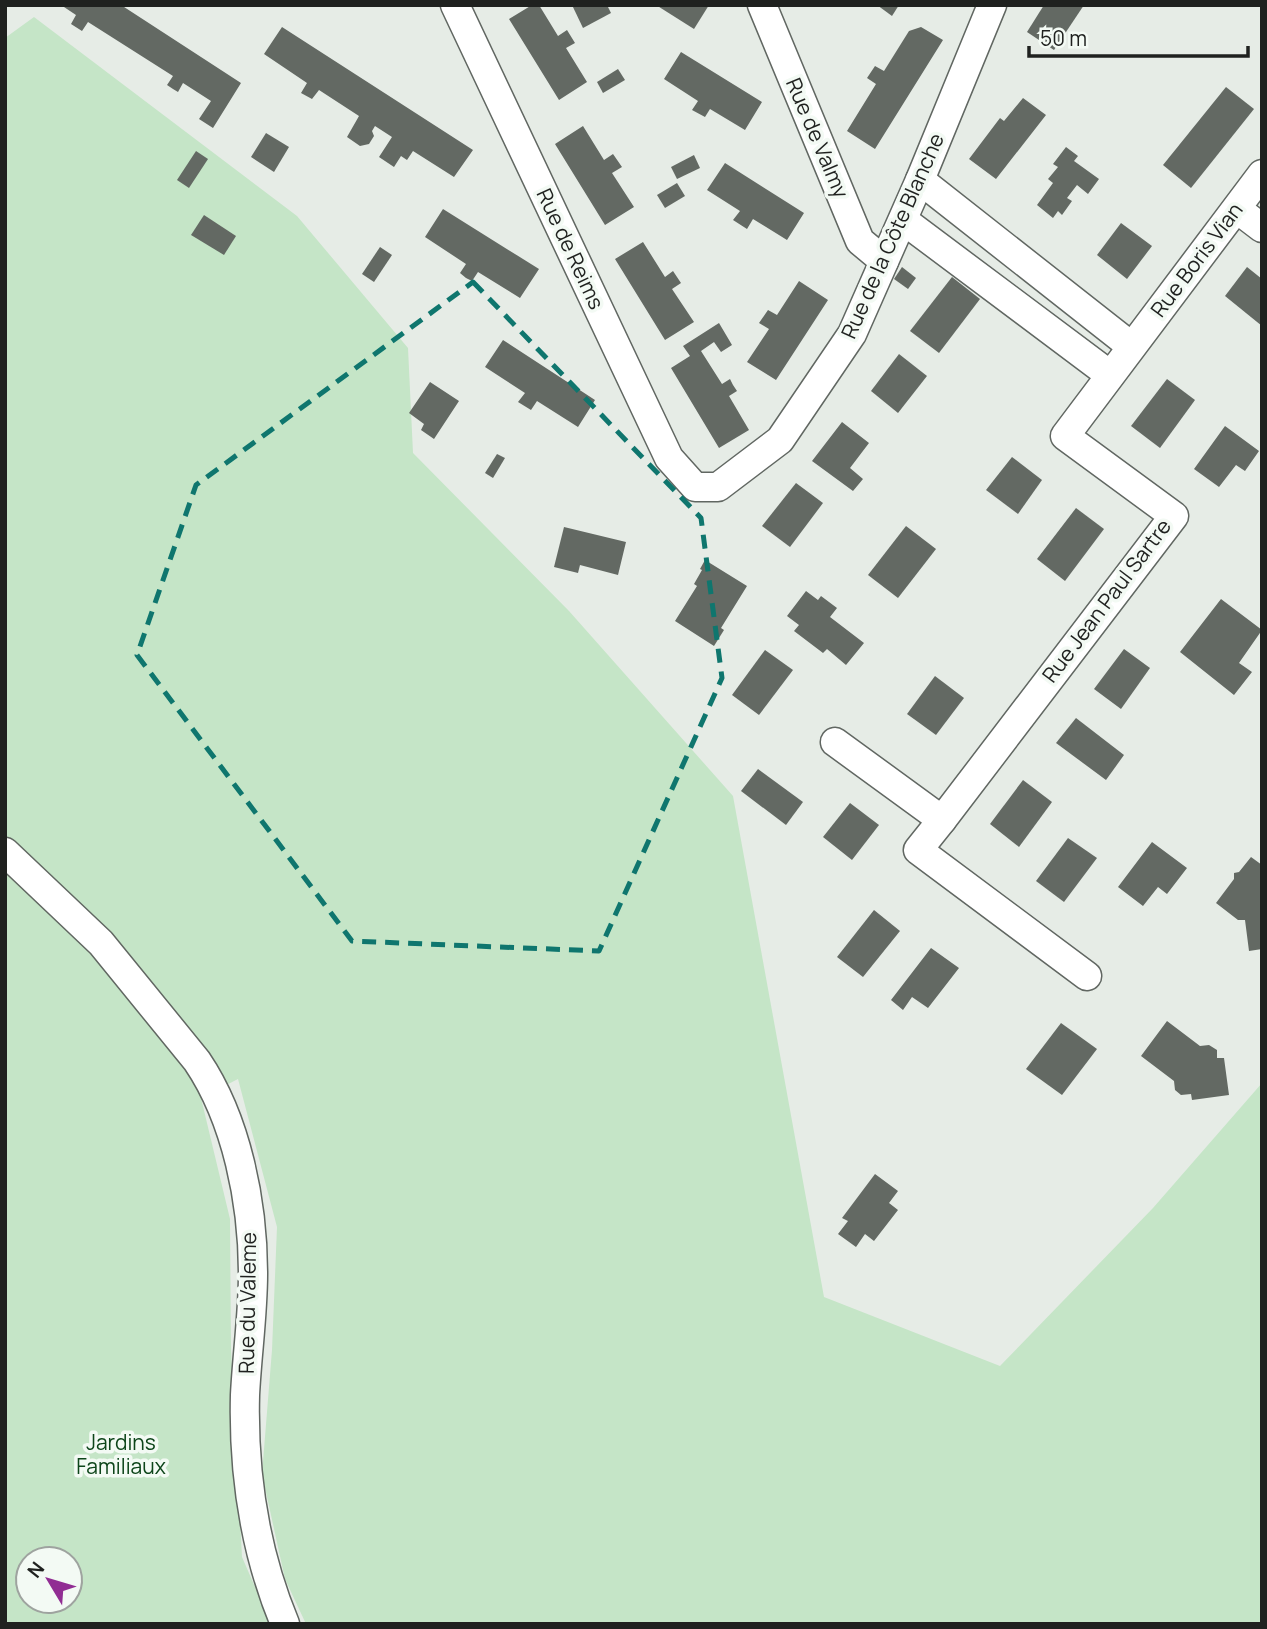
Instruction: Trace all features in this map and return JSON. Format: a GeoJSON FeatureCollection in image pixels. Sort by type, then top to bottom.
{"type":"FeatureCollection","features":[{"type":"Feature","properties":{"kind":"street","name":"Rue de Reims"},"geometry":{"type":"LineString","coordinates":[[455,5],[669,458],[695,487]]}},
{"type":"Feature","properties":{"kind":"street","name":"Rue de Valmy"},"geometry":{"type":"LineString","coordinates":[[762,5],[860,241],[884,261]]}},
{"type":"Feature","properties":{"kind":"street","name":"Rue de la Côte Blanche"},"geometry":{"type":"LineString","coordinates":[[695,487],[718,487],[780,440],[852,334],[903,220],[992,5]]}},
{"type":"Feature","properties":{"kind":"street","name":"Rue Boris Vian"},"geometry":{"type":"LineString","coordinates":[[1131,346],[1262,174]]}},
{"type":"Feature","properties":{"kind":"street"},"geometry":{"type":"LineString","coordinates":[[920,180],[1131,346]]}},
{"type":"Feature","properties":{"kind":"street"},"geometry":{"type":"LineString","coordinates":[[1237,209],[1262,229]]}},
{"type":"Feature","properties":{"kind":"street"},"geometry":{"type":"LineString","coordinates":[[903,220],[1110,375]]}},
{"type":"Feature","properties":{"kind":"street","name":"Rue Jean Paul Sartre"},"geometry":{"type":"LineString","coordinates":[[1087,976],[918,850],[1174,516],[1065,436],[1131,346]]}},
{"type":"Feature","properties":{"kind":"street"},"geometry":{"type":"LineString","coordinates":[[835,742],[942,820]]}},
{"type":"Feature","properties":{"kind":"street","name":"Rue du Valeme"},"geometry":{"type":"LineString","coordinates":[[5,852],[102,943],[197,1060],[211,1080],[222,1109],[242,1175],[250,1221],[253,1271],[245,1396],[249,1485],[255,1531],[285,1624]]}},
{"type":"Feature","properties":{"kind":"highlighted area"},"geometry":{"type":"Polygon","coordinates":[[[473,282],[701,518],[722,678],[599,951],[352,941],[137,655],[196,485],[473,282]]]}},
{"type":"Feature","properties":{"kind":"green space","name":"Jardins Familiaux"},"geometry":{"type":"Polygon","coordinates":[[[34,17],[297,216],[408,348],[413,453],[569,611],[733,796],[824,1297],[1000,1366],[1153,1208],[1262,1083],[1262,1624],[306,1624],[285,1579],[262,1474],[272,1350],[277,1227],[238,1079],[201,1098],[230,1219],[231,1350],[242,1557],[271,1624],[5,1624],[5,38],[34,17]]]}},
{"type":"Feature","properties":{"kind":"building"},"geometry":{"type":"Polygon","coordinates":[[[61,5],[121,5],[241,83],[213,128],[199,119],[211,101],[183,83],[178,92],[173,89],[167,85],[173,76],[88,22],[82,31],[71,24],[76,15],[61,5]]]}},
{"type":"Feature","properties":{"kind":"building"},"geometry":{"type":"Polygon","coordinates":[[[532,5],[539,5],[558,36],[567,30],[575,43],[566,48],[587,82],[559,100],[509,19],[532,5]]]}},
{"type":"Feature","properties":{"kind":"building"},"geometry":{"type":"Polygon","coordinates":[[[572,5],[607,5],[611,13],[583,28],[572,5]]]}},
{"type":"Feature","properties":{"kind":"building"},"geometry":{"type":"Polygon","coordinates":[[[656,5],[709,5],[694,29],[656,5]]]}},
{"type":"Feature","properties":{"kind":"building"},"geometry":{"type":"Polygon","coordinates":[[[877,5],[899,5],[892,16],[877,5]]]}},
{"type":"Feature","properties":{"kind":"building"},"geometry":{"type":"Polygon","coordinates":[[[1044,5],[1084,5],[1054,50],[1027,32],[1044,5]]]}},
{"type":"Feature","properties":{"kind":"building"},"geometry":{"type":"Polygon","coordinates":[[[282,27],[473,150],[454,177],[413,151],[407,160],[401,156],[394,167],[379,157],[392,137],[375,126],[372,131],[374,136],[369,144],[360,146],[347,137],[359,116],[319,90],[312,99],[301,93],[307,83],[264,54],[282,27]]]}},
{"type":"Feature","properties":{"kind":"building"},"geometry":{"type":"Polygon","coordinates":[[[921,27],[943,40],[875,149],[847,131],[876,84],[867,78],[875,66],[884,71],[909,31],[921,27]]]}},
{"type":"Feature","properties":{"kind":"building"},"geometry":{"type":"Polygon","coordinates":[[[681,52],[762,102],[745,130],[710,109],[705,117],[692,110],[698,101],[664,79],[681,52]]]}},
{"type":"Feature","properties":{"kind":"building"},"geometry":{"type":"Polygon","coordinates":[[[618,69],[625,80],[603,93],[597,82],[618,69]]]}},
{"type":"Feature","properties":{"kind":"building"},"geometry":{"type":"Polygon","coordinates":[[[1226,87],[1254,109],[1191,188],[1163,165],[1226,87]]]}},
{"type":"Feature","properties":{"kind":"building"},"geometry":{"type":"Polygon","coordinates":[[[1023,98],[1046,115],[996,179],[969,159],[1000,118],[1004,121],[1023,98]]]}},
{"type":"Feature","properties":{"kind":"building"},"geometry":{"type":"Polygon","coordinates":[[[583,126],[604,160],[613,154],[622,167],[612,173],[634,207],[605,225],[555,144],[583,126]]]}},
{"type":"Feature","properties":{"kind":"building"},"geometry":{"type":"Polygon","coordinates":[[[266,133],[289,147],[274,172],[251,157],[266,133]]]}},
{"type":"Feature","properties":{"kind":"building"},"geometry":{"type":"Polygon","coordinates":[[[1066,147],[1078,156],[1074,161],[1099,179],[1088,194],[1077,185],[1067,198],[1072,201],[1062,215],[1058,211],[1053,218],[1037,205],[1053,183],[1048,179],[1058,167],[1053,164],[1066,147]]]}},
{"type":"Feature","properties":{"kind":"building"},"geometry":{"type":"Polygon","coordinates":[[[196,151],[208,159],[189,188],[177,180],[196,151]]]}},
{"type":"Feature","properties":{"kind":"building"},"geometry":{"type":"Polygon","coordinates":[[[694,155],[700,168],[677,179],[671,167],[694,155]]]}},
{"type":"Feature","properties":{"kind":"building"},"geometry":{"type":"Polygon","coordinates":[[[725,163],[804,213],[787,240],[753,219],[747,229],[733,220],[740,211],[707,190],[725,163]]]}},
{"type":"Feature","properties":{"kind":"building"},"geometry":{"type":"Polygon","coordinates":[[[677,183],[685,196],[665,208],[657,195],[677,183]]]}},
{"type":"Feature","properties":{"kind":"building"},"geometry":{"type":"Polygon","coordinates":[[[443,209],[539,269],[520,298],[478,272],[472,281],[466,278],[460,273],[466,264],[425,237],[443,209]]]}},
{"type":"Feature","properties":{"kind":"building"},"geometry":{"type":"Polygon","coordinates":[[[204,215],[236,236],[224,255],[191,235],[204,215]]]}},
{"type":"Feature","properties":{"kind":"building"},"geometry":{"type":"Polygon","coordinates":[[[1121,223],[1152,246],[1127,279],[1097,255],[1121,223]]]}},
{"type":"Feature","properties":{"kind":"building"},"geometry":{"type":"Polygon","coordinates":[[[643,242],[665,277],[673,271],[681,283],[672,289],[694,322],[665,340],[615,259],[643,242]]]}},
{"type":"Feature","properties":{"kind":"building"},"geometry":{"type":"Polygon","coordinates":[[[380,247],[392,255],[374,282],[362,274],[380,247]]]}},
{"type":"Feature","properties":{"kind":"building"},"geometry":{"type":"Polygon","coordinates":[[[902,267],[916,278],[908,289],[894,279],[902,267]]]}},
{"type":"Feature","properties":{"kind":"building"},"geometry":{"type":"Polygon","coordinates":[[[1247,267],[1262,279],[1262,326],[1225,296],[1247,267]]]}},
{"type":"Feature","properties":{"kind":"building"},"geometry":{"type":"Polygon","coordinates":[[[952,277],[980,299],[939,353],[910,331],[952,277]]]}},
{"type":"Feature","properties":{"kind":"building"},"geometry":{"type":"Polygon","coordinates":[[[799,281],[828,300],[776,380],[747,362],[769,329],[759,323],[768,310],[777,315],[799,281]]]}},
{"type":"Feature","properties":{"kind":"building"},"geometry":{"type":"Polygon","coordinates":[[[719,323],[732,345],[721,352],[714,342],[701,351],[722,384],[730,379],[737,391],[729,396],[749,430],[719,448],[671,368],[690,356],[683,346],[719,323]]]}},
{"type":"Feature","properties":{"kind":"building"},"geometry":{"type":"Polygon","coordinates":[[[503,340],[595,400],[578,427],[537,401],[531,410],[518,402],[525,393],[485,367],[503,340]]]}},
{"type":"Feature","properties":{"kind":"building"},"geometry":{"type":"Polygon","coordinates":[[[899,354],[927,376],[898,413],[871,391],[899,354]]]}},
{"type":"Feature","properties":{"kind":"building"},"geometry":{"type":"Polygon","coordinates":[[[1167,379],[1195,400],[1160,448],[1131,426],[1167,379]]]}},
{"type":"Feature","properties":{"kind":"building"},"geometry":{"type":"Polygon","coordinates":[[[430,382],[459,401],[434,439],[421,430],[424,424],[409,413],[430,382]]]}},
{"type":"Feature","properties":{"kind":"building"},"geometry":{"type":"Polygon","coordinates":[[[842,422],[869,443],[850,468],[863,479],[853,491],[812,461],[842,422]]]}},
{"type":"Feature","properties":{"kind":"building"},"geometry":{"type":"Polygon","coordinates":[[[1225,426],[1259,451],[1245,471],[1236,465],[1219,487],[1194,469],[1225,426]]]}},
{"type":"Feature","properties":{"kind":"building"},"geometry":{"type":"Polygon","coordinates":[[[497,454],[505,458],[493,478],[485,473],[497,454]]]}},
{"type":"Feature","properties":{"kind":"building"},"geometry":{"type":"Polygon","coordinates":[[[1012,457],[1042,480],[1018,514],[986,490],[1012,457]]]}},
{"type":"Feature","properties":{"kind":"building"},"geometry":{"type":"Polygon","coordinates":[[[796,483],[823,503],[790,547],[762,526],[796,483]]]}},
{"type":"Feature","properties":{"kind":"building"},"geometry":{"type":"Polygon","coordinates":[[[1076,508],[1104,529],[1065,581],[1037,559],[1076,508]]]}},
{"type":"Feature","properties":{"kind":"building"},"geometry":{"type":"Polygon","coordinates":[[[906,526],[936,549],[898,598],[868,575],[906,526]]]}},
{"type":"Feature","properties":{"kind":"building"},"geometry":{"type":"Polygon","coordinates":[[[564,527],[626,542],[618,575],[580,565],[578,573],[554,567],[564,527]]]}},
{"type":"Feature","properties":{"kind":"building"},"geometry":{"type":"Polygon","coordinates":[[[705,560],[747,586],[721,628],[724,630],[714,646],[675,621],[697,586],[694,584],[705,560]]]}},
{"type":"Feature","properties":{"kind":"building"},"geometry":{"type":"Polygon","coordinates":[[[806,591],[818,600],[821,596],[837,608],[830,617],[864,643],[846,665],[827,649],[823,653],[794,631],[799,625],[787,616],[806,591]]]}},
{"type":"Feature","properties":{"kind":"building"},"geometry":{"type":"Polygon","coordinates":[[[1221,599],[1262,630],[1239,663],[1252,672],[1234,695],[1180,652],[1221,599]]]}},
{"type":"Feature","properties":{"kind":"building"},"geometry":{"type":"Polygon","coordinates":[[[1124,649],[1150,668],[1121,709],[1094,689],[1124,649]]]}},
{"type":"Feature","properties":{"kind":"building"},"geometry":{"type":"Polygon","coordinates":[[[765,650],[793,670],[759,715],[732,695],[765,650]]]}},
{"type":"Feature","properties":{"kind":"building"},"geometry":{"type":"Polygon","coordinates":[[[935,676],[964,698],[936,735],[907,714],[935,676]]]}},
{"type":"Feature","properties":{"kind":"building"},"geometry":{"type":"Polygon","coordinates":[[[1076,718],[1124,755],[1106,780],[1056,743],[1076,718]]]}},
{"type":"Feature","properties":{"kind":"building"},"geometry":{"type":"Polygon","coordinates":[[[758,769],[803,802],[786,825],[741,791],[758,769]]]}},
{"type":"Feature","properties":{"kind":"building"},"geometry":{"type":"Polygon","coordinates":[[[1023,780],[1052,802],[1019,847],[990,824],[1023,780]]]}},
{"type":"Feature","properties":{"kind":"building"},"geometry":{"type":"Polygon","coordinates":[[[850,803],[879,825],[852,860],[823,837],[850,803]]]}},
{"type":"Feature","properties":{"kind":"building"},"geometry":{"type":"Polygon","coordinates":[[[1068,838],[1097,858],[1064,902],[1036,881],[1068,838]]]}},
{"type":"Feature","properties":{"kind":"building"},"geometry":{"type":"Polygon","coordinates":[[[1152,842],[1187,868],[1167,894],[1158,887],[1143,906],[1118,887],[1152,842]]]}},
{"type":"Feature","properties":{"kind":"building"},"geometry":{"type":"Polygon","coordinates":[[[1251,857],[1262,865],[1262,949],[1249,951],[1245,920],[1238,920],[1216,903],[1234,879],[1234,873],[1239,872],[1251,857]]]}},
{"type":"Feature","properties":{"kind":"building"},"geometry":{"type":"Polygon","coordinates":[[[874,910],[900,931],[863,977],[837,957],[874,910]]]}},
{"type":"Feature","properties":{"kind":"building"},"geometry":{"type":"Polygon","coordinates":[[[931,948],[959,968],[928,1008],[912,997],[903,1010],[891,1000],[931,948]]]}},
{"type":"Feature","properties":{"kind":"building"},"geometry":{"type":"Polygon","coordinates":[[[1167,1021],[1200,1046],[1209,1045],[1217,1050],[1217,1058],[1224,1058],[1229,1095],[1192,1100],[1191,1094],[1181,1095],[1175,1090],[1174,1081],[1141,1056],[1167,1021]]]}},
{"type":"Feature","properties":{"kind":"building"},"geometry":{"type":"Polygon","coordinates":[[[1061,1023],[1097,1049],[1062,1095],[1026,1069],[1061,1023]]]}},
{"type":"Feature","properties":{"kind":"building"},"geometry":{"type":"Polygon","coordinates":[[[875,1174],[898,1191],[889,1203],[898,1210],[874,1241],[865,1234],[856,1247],[838,1234],[848,1221],[842,1218],[875,1174]]]}}]}
